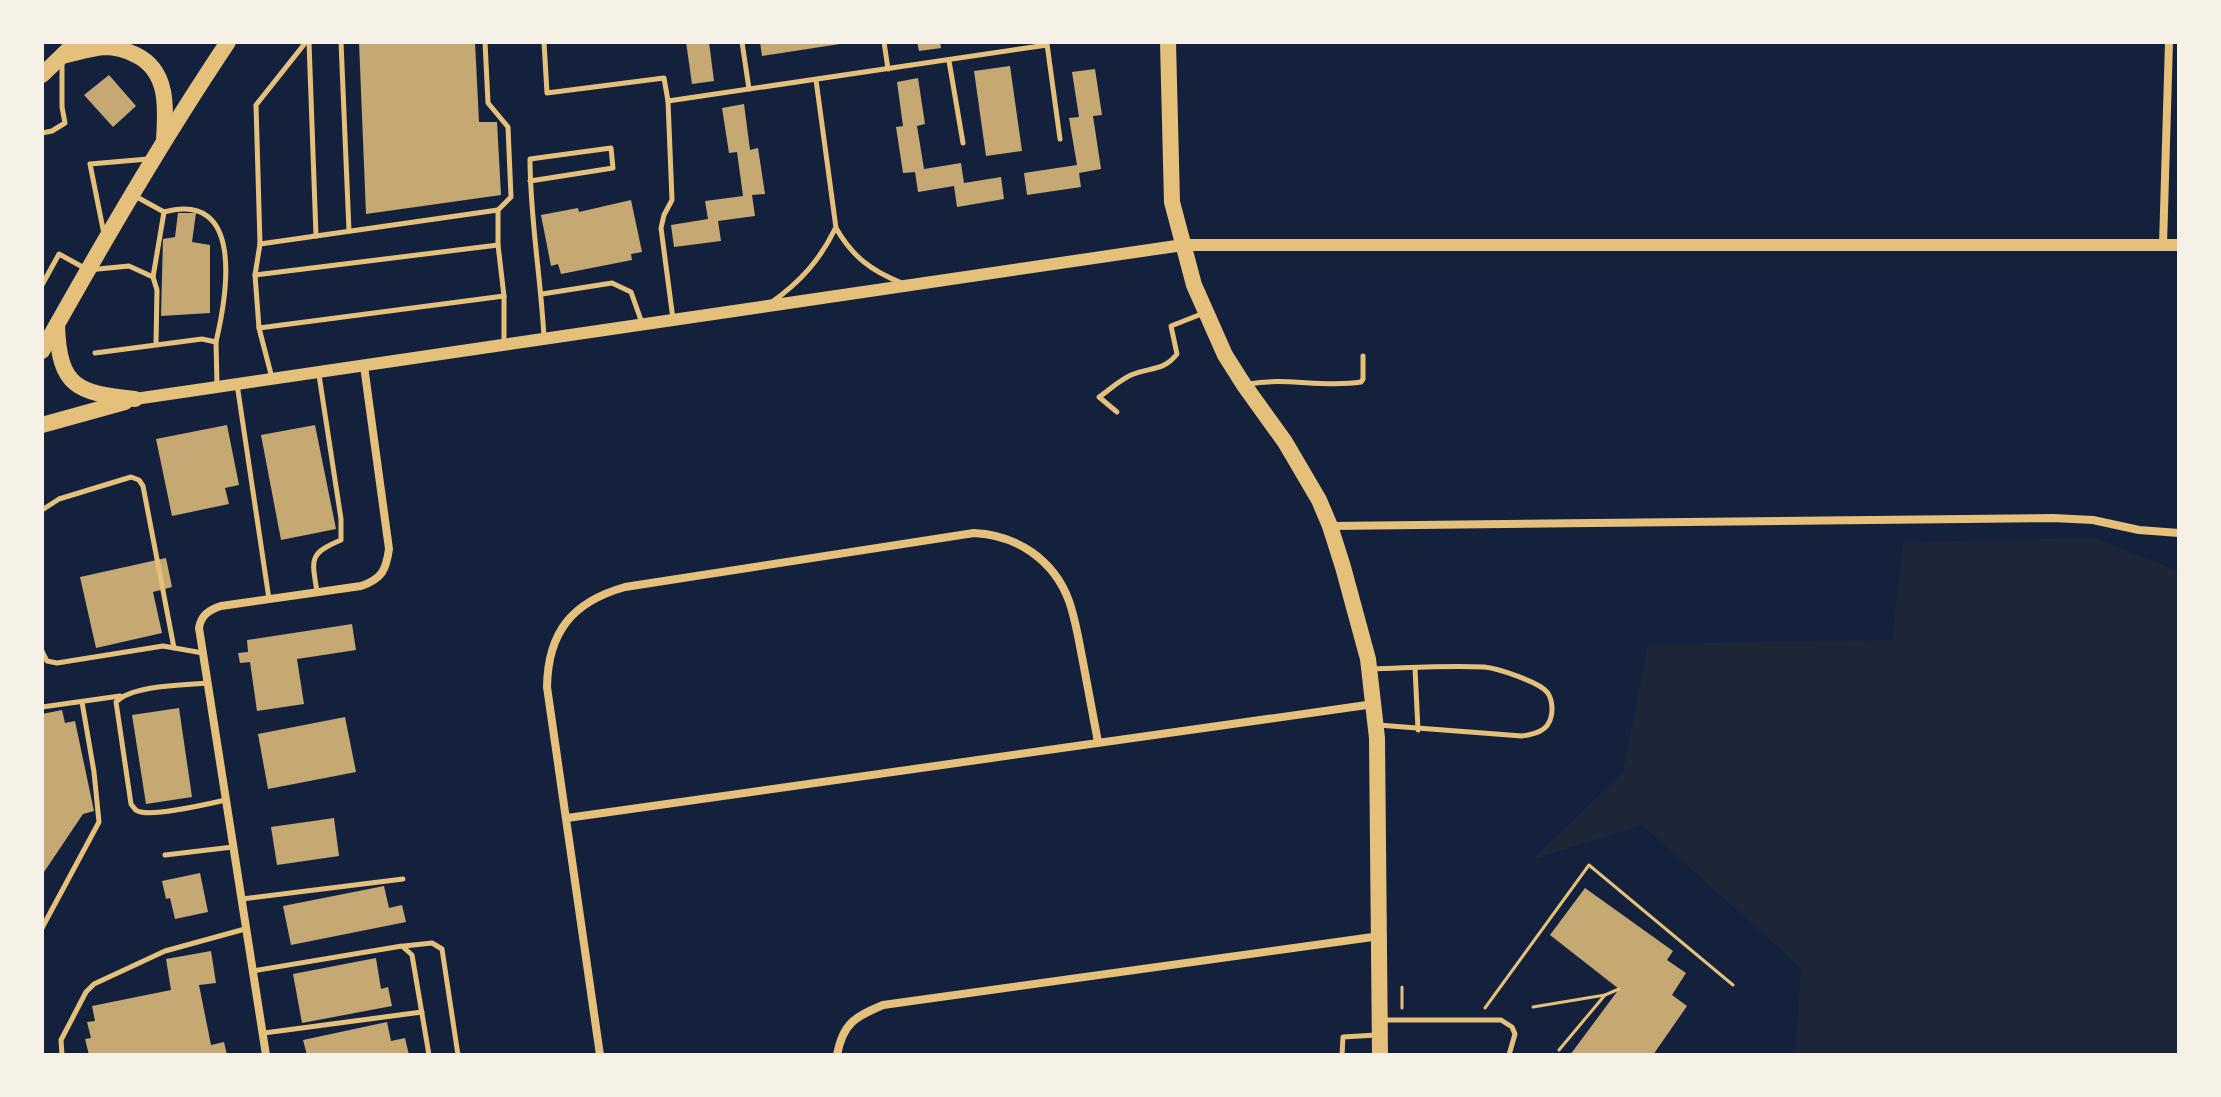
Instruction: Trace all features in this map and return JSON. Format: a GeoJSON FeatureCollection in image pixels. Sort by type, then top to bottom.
{"type":"FeatureCollection","features":[{"type":"Feature","properties":{"kind":"main road"},"geometry":{"type":"LineString","coordinates":[[42,75],[77,42]]}},
{"type":"Feature","properties":{"kind":"main road"},"geometry":{"type":"LineString","coordinates":[[42,351],[153,159],[228,42]]}},
{"type":"Feature","properties":{"kind":"main road"},"geometry":{"type":"LineString","coordinates":[[1168,42],[1172,202],[1183,245],[1205,313],[1221,346],[1244,385],[1285,442],[1319,500],[1330,526],[1370,669],[1376,725],[1380,1055]]}},
{"type":"Feature","properties":{"kind":"main road"},"geometry":{"type":"LineString","coordinates":[[62,56],[107,47],[125,50],[142,58],[155,71],[164,92],[164,141]]}},
{"type":"Feature","properties":{"kind":"main road"},"geometry":{"type":"LineString","coordinates":[[57,325],[59,357],[73,382],[89,392],[135,399]]}},
{"type":"Feature","properties":{"kind":"main road"},"geometry":{"type":"LineString","coordinates":[[42,425],[135,399]]}},
{"type":"Feature","properties":{"kind":"street"},"geometry":{"type":"LineString","coordinates":[[2163,245],[2169,42]]}},
{"type":"Feature","properties":{"kind":"street"},"geometry":{"type":"LineString","coordinates":[[135,399],[1183,245],[2179,245]]}},
{"type":"Feature","properties":{"kind":"street"},"geometry":{"type":"LineString","coordinates":[[266,1055],[207,683],[200,619],[221,606],[361,586],[374,582],[383,573],[389,549],[364,366]]}},
{"type":"Feature","properties":{"kind":"street"},"geometry":{"type":"LineString","coordinates":[[1330,526],[2053,518],[2093,520],[2139,530],[2179,533]]}},
{"type":"Feature","properties":{"kind":"street"},"geometry":{"type":"LineString","coordinates":[[600,1055],[547,687],[547,665],[559,631],[569,617],[586,603],[625,587],[974,533],[993,533],[1025,547],[1043,560],[1068,598],[1098,742]]}},
{"type":"Feature","properties":{"kind":"street"},"geometry":{"type":"LineString","coordinates":[[567,818],[1374,704]]}},
{"type":"Feature","properties":{"kind":"street"},"geometry":{"type":"LineString","coordinates":[[837,1055],[841,1038],[857,1016],[883,1005],[1380,935]]}},
{"type":"Feature","properties":{"kind":"lane"},"geometry":{"type":"LineString","coordinates":[[308,42],[316,236]]}},
{"type":"Feature","properties":{"kind":"lane"},"geometry":{"type":"LineString","coordinates":[[272,379],[259,328],[255,275],[260,244],[256,105],[308,42]]}},
{"type":"Feature","properties":{"kind":"lane"},"geometry":{"type":"LineString","coordinates":[[341,42],[349,231]]}},
{"type":"Feature","properties":{"kind":"lane"},"geometry":{"type":"LineString","coordinates":[[260,244],[498,210],[511,197],[508,127],[488,103],[485,42]]}},
{"type":"Feature","properties":{"kind":"lane"},"geometry":{"type":"LineString","coordinates":[[544,42],[547,93],[664,78],[668,101],[672,200],[661,228],[673,320]]}},
{"type":"Feature","properties":{"kind":"lane"},"geometry":{"type":"LineString","coordinates":[[742,42],[749,89]]}},
{"type":"Feature","properties":{"kind":"lane"},"geometry":{"type":"LineString","coordinates":[[884,42],[888,69]]}},
{"type":"Feature","properties":{"kind":"lane"},"geometry":{"type":"LineString","coordinates":[[668,101],[1047,44],[1060,139]]}},
{"type":"Feature","properties":{"kind":"lane"},"geometry":{"type":"LineString","coordinates":[[42,133],[65,123],[62,56]]}},
{"type":"Feature","properties":{"kind":"lane"},"geometry":{"type":"LineString","coordinates":[[949,61],[963,143]]}},
{"type":"Feature","properties":{"kind":"lane"},"geometry":{"type":"LineString","coordinates":[[816,80],[836,228],[857,259],[872,270],[910,286]]}},
{"type":"Feature","properties":{"kind":"lane"},"geometry":{"type":"LineString","coordinates":[[530,181],[613,168],[611,148],[530,159],[530,181],[544,338]]}},
{"type":"Feature","properties":{"kind":"lane"},"geometry":{"type":"LineString","coordinates":[[105,239],[90,164],[153,159]]}},
{"type":"Feature","properties":{"kind":"lane"},"geometry":{"type":"LineString","coordinates":[[132,195],[164,212],[178,208],[200,211],[210,218],[221,233],[226,257],[223,310],[216,342],[217,386]]}},
{"type":"Feature","properties":{"kind":"lane"},"geometry":{"type":"LineString","coordinates":[[498,210],[504,345]]}},
{"type":"Feature","properties":{"kind":"lane"},"geometry":{"type":"LineString","coordinates":[[156,344],[157,290],[153,277],[164,212]]}},
{"type":"Feature","properties":{"kind":"lane"},"geometry":{"type":"LineString","coordinates":[[765,307],[810,269],[836,228]]}},
{"type":"Feature","properties":{"kind":"lane"},"geometry":{"type":"LineString","coordinates":[[255,275],[498,245]]}},
{"type":"Feature","properties":{"kind":"lane"},"geometry":{"type":"LineString","coordinates":[[42,285],[59,254],[88,270],[129,266],[153,277]]}},
{"type":"Feature","properties":{"kind":"lane"},"geometry":{"type":"LineString","coordinates":[[542,294],[612,283],[631,292],[642,324]]}},
{"type":"Feature","properties":{"kind":"lane"},"geometry":{"type":"LineString","coordinates":[[259,328],[504,296]]}},
{"type":"Feature","properties":{"kind":"lane"},"geometry":{"type":"LineString","coordinates":[[1117,412],[1099,397],[1131,375],[1155,370],[1171,362],[1177,354],[1171,326],[1205,313]]}},
{"type":"Feature","properties":{"kind":"lane"},"geometry":{"type":"LineString","coordinates":[[95,353],[202,339],[216,342]]}},
{"type":"Feature","properties":{"kind":"lane"},"geometry":{"type":"LineString","coordinates":[[1244,385],[1269,380],[1314,384],[1361,382],[1363,356]]}},
{"type":"Feature","properties":{"kind":"lane"},"geometry":{"type":"LineString","coordinates":[[317,592],[312,563],[321,548],[341,540],[341,519],[319,372]]}},
{"type":"Feature","properties":{"kind":"lane"},"geometry":{"type":"LineString","coordinates":[[237,383],[269,599]]}},
{"type":"Feature","properties":{"kind":"lane"},"geometry":{"type":"LineString","coordinates":[[42,510],[73,494],[131,477],[139,480],[143,486],[174,648]]}},
{"type":"Feature","properties":{"kind":"lane"},"geometry":{"type":"LineString","coordinates":[[42,651],[47,661],[57,663],[163,646],[203,653]]}},
{"type":"Feature","properties":{"kind":"lane"},"geometry":{"type":"LineString","coordinates":[[1370,669],[1487,667],[1537,685],[1548,693],[1552,706],[1551,719],[1545,728],[1536,734],[1522,736],[1376,725]]}},
{"type":"Feature","properties":{"kind":"lane"},"geometry":{"type":"LineString","coordinates":[[1415,668],[1418,730]]}},
{"type":"Feature","properties":{"kind":"lane"},"geometry":{"type":"LineString","coordinates":[[42,707],[207,683]]}},
{"type":"Feature","properties":{"kind":"lane"},"geometry":{"type":"LineString","coordinates":[[125,695],[116,702],[131,804],[135,810],[190,808],[226,800]]}},
{"type":"Feature","properties":{"kind":"lane"},"geometry":{"type":"LineString","coordinates":[[42,928],[44,919],[99,822],[82,702]]}},
{"type":"Feature","properties":{"kind":"lane"},"geometry":{"type":"LineString","coordinates":[[165,855],[233,847]]}},
{"type":"Feature","properties":{"kind":"lane"},"geometry":{"type":"LineString","coordinates":[[241,899],[403,879]]}},
{"type":"Feature","properties":{"kind":"lane"},"geometry":{"type":"LineString","coordinates":[[62,1055],[61,1040],[86,992],[94,984],[165,951],[245,929]]}},
{"type":"Feature","properties":{"kind":"lane"},"geometry":{"type":"LineString","coordinates":[[252,971],[432,943],[442,949],[458,1055]]}},
{"type":"Feature","properties":{"kind":"lane"},"geometry":{"type":"LineString","coordinates":[[402,946],[412,955],[429,1055]]}},
{"type":"Feature","properties":{"kind":"lane"},"geometry":{"type":"LineString","coordinates":[[263,1033],[422,1012]]}},
{"type":"Feature","properties":{"kind":"lane"},"geometry":{"type":"LineString","coordinates":[[1342,1055],[1343,1037],[1381,1027],[1501,1020],[1512,1027],[1515,1034],[1509,1055]]}},
{"type":"Feature","properties":{"kind":"path"},"geometry":{"type":"LineString","coordinates":[[1485,1008],[1589,865],[1733,985]]}},
{"type":"Feature","properties":{"kind":"path"},"geometry":{"type":"LineString","coordinates":[[1402,987],[1402,1009]]}},
{"type":"Feature","properties":{"kind":"path"},"geometry":{"type":"LineString","coordinates":[[1533,1007],[1605,995],[1619,989]]}},
{"type":"Feature","properties":{"kind":"path"},"geometry":{"type":"LineString","coordinates":[[1559,1050],[1605,995]]}},
{"type":"Feature","properties":{"kind":"shaded area"},"geometry":{"type":"Polygon","coordinates":[[[2095,538],[2179,571],[2179,1055],[1795,1055],[1801,968],[1642,825],[1532,860],[1623,772],[1648,644],[1892,640],[1903,542],[2095,538]]]}},
{"type":"Feature","properties":{"kind":"building"},"geometry":{"type":"Polygon","coordinates":[[[359,42],[475,42],[479,122],[497,122],[501,195],[366,214],[359,42]]]}},
{"type":"Feature","properties":{"kind":"building"},"geometry":{"type":"Polygon","coordinates":[[[686,42],[709,42],[714,81],[692,84],[686,42]]]}},
{"type":"Feature","properties":{"kind":"building"},"geometry":{"type":"Polygon","coordinates":[[[760,42],[840,42],[840,44],[762,56],[760,42]]]}},
{"type":"Feature","properties":{"kind":"building"},"geometry":{"type":"Polygon","coordinates":[[[917,42],[940,42],[941,48],[919,51],[917,42]]]}},
{"type":"Feature","properties":{"kind":"building"},"geometry":{"type":"Polygon","coordinates":[[[1010,66],[1022,151],[986,156],[974,71],[1010,66]]]}},
{"type":"Feature","properties":{"kind":"building"},"geometry":{"type":"Polygon","coordinates":[[[1095,69],[1102,115],[1093,116],[1101,169],[1079,173],[1081,187],[1027,195],[1024,173],[1077,165],[1069,118],[1079,117],[1072,72],[1095,69]]]}},
{"type":"Feature","properties":{"kind":"building"},"geometry":{"type":"Polygon","coordinates":[[[109,75],[136,106],[113,127],[84,95],[109,75]]]}},
{"type":"Feature","properties":{"kind":"building"},"geometry":{"type":"Polygon","coordinates":[[[918,78],[925,124],[917,126],[924,169],[961,163],[964,183],[1001,177],[1004,199],[957,207],[954,186],[918,192],[915,172],[903,173],[896,127],[903,126],[897,82],[918,78]]]}},
{"type":"Feature","properties":{"kind":"building"},"geometry":{"type":"Polygon","coordinates":[[[744,104],[750,150],[758,148],[765,194],[752,195],[755,216],[718,221],[721,241],[674,247],[671,225],[708,219],[705,201],[743,196],[737,152],[729,153],[722,108],[744,104]]]}},
{"type":"Feature","properties":{"kind":"building"},"geometry":{"type":"Polygon","coordinates":[[[631,200],[642,252],[631,254],[632,260],[561,274],[558,264],[551,266],[541,215],[578,208],[579,212],[631,200]]]}},
{"type":"Feature","properties":{"kind":"building"},"geometry":{"type":"Polygon","coordinates":[[[178,213],[196,213],[192,242],[210,245],[210,313],[161,316],[163,239],[175,237],[178,213]]]}},
{"type":"Feature","properties":{"kind":"building"},"geometry":{"type":"Polygon","coordinates":[[[227,425],[239,485],[225,488],[229,504],[172,516],[156,439],[227,425]]]}},
{"type":"Feature","properties":{"kind":"building"},"geometry":{"type":"Polygon","coordinates":[[[315,425],[336,529],[281,540],[261,435],[315,425]]]}},
{"type":"Feature","properties":{"kind":"building"},"geometry":{"type":"Polygon","coordinates":[[[166,558],[172,587],[153,592],[162,633],[96,648],[80,577],[166,558]]]}},
{"type":"Feature","properties":{"kind":"building"},"geometry":{"type":"Polygon","coordinates":[[[352,624],[356,650],[297,659],[304,704],[257,711],[250,662],[240,663],[238,653],[248,652],[247,640],[352,624]]]}},
{"type":"Feature","properties":{"kind":"building"},"geometry":{"type":"Polygon","coordinates":[[[179,708],[192,797],[146,804],[132,715],[179,708]]]}},
{"type":"Feature","properties":{"kind":"building"},"geometry":{"type":"Polygon","coordinates":[[[62,710],[65,723],[75,721],[94,811],[83,814],[42,875],[42,714],[62,710]]]}},
{"type":"Feature","properties":{"kind":"building"},"geometry":{"type":"Polygon","coordinates":[[[345,717],[356,772],[268,789],[258,734],[345,717]]]}},
{"type":"Feature","properties":{"kind":"building"},"geometry":{"type":"Polygon","coordinates":[[[334,818],[339,856],[277,865],[271,827],[334,818]]]}},
{"type":"Feature","properties":{"kind":"building"},"geometry":{"type":"Polygon","coordinates":[[[200,873],[208,912],[175,919],[162,881],[200,873]]]}},
{"type":"Feature","properties":{"kind":"building"},"geometry":{"type":"Polygon","coordinates":[[[384,886],[389,908],[402,905],[406,922],[291,945],[283,906],[384,886]]]}},
{"type":"Feature","properties":{"kind":"building"},"geometry":{"type":"Polygon","coordinates":[[[1585,888],[1673,951],[1667,960],[1686,973],[1672,995],[1687,1006],[1653,1055],[1570,1055],[1619,989],[1550,935],[1585,888]]]}},
{"type":"Feature","properties":{"kind":"building"},"geometry":{"type":"Polygon","coordinates":[[[211,951],[216,983],[199,985],[211,1045],[224,1042],[227,1055],[89,1055],[85,1039],[91,1038],[87,1022],[95,1021],[92,1006],[171,990],[166,959],[211,951]]]}},
{"type":"Feature","properties":{"kind":"building"},"geometry":{"type":"Polygon","coordinates":[[[376,958],[381,989],[388,987],[392,1006],[302,1023],[293,974],[376,958]]]}},
{"type":"Feature","properties":{"kind":"building"},"geometry":{"type":"Polygon","coordinates":[[[387,1022],[391,1041],[405,1038],[409,1055],[307,1055],[303,1040],[387,1022]]]}}]}
